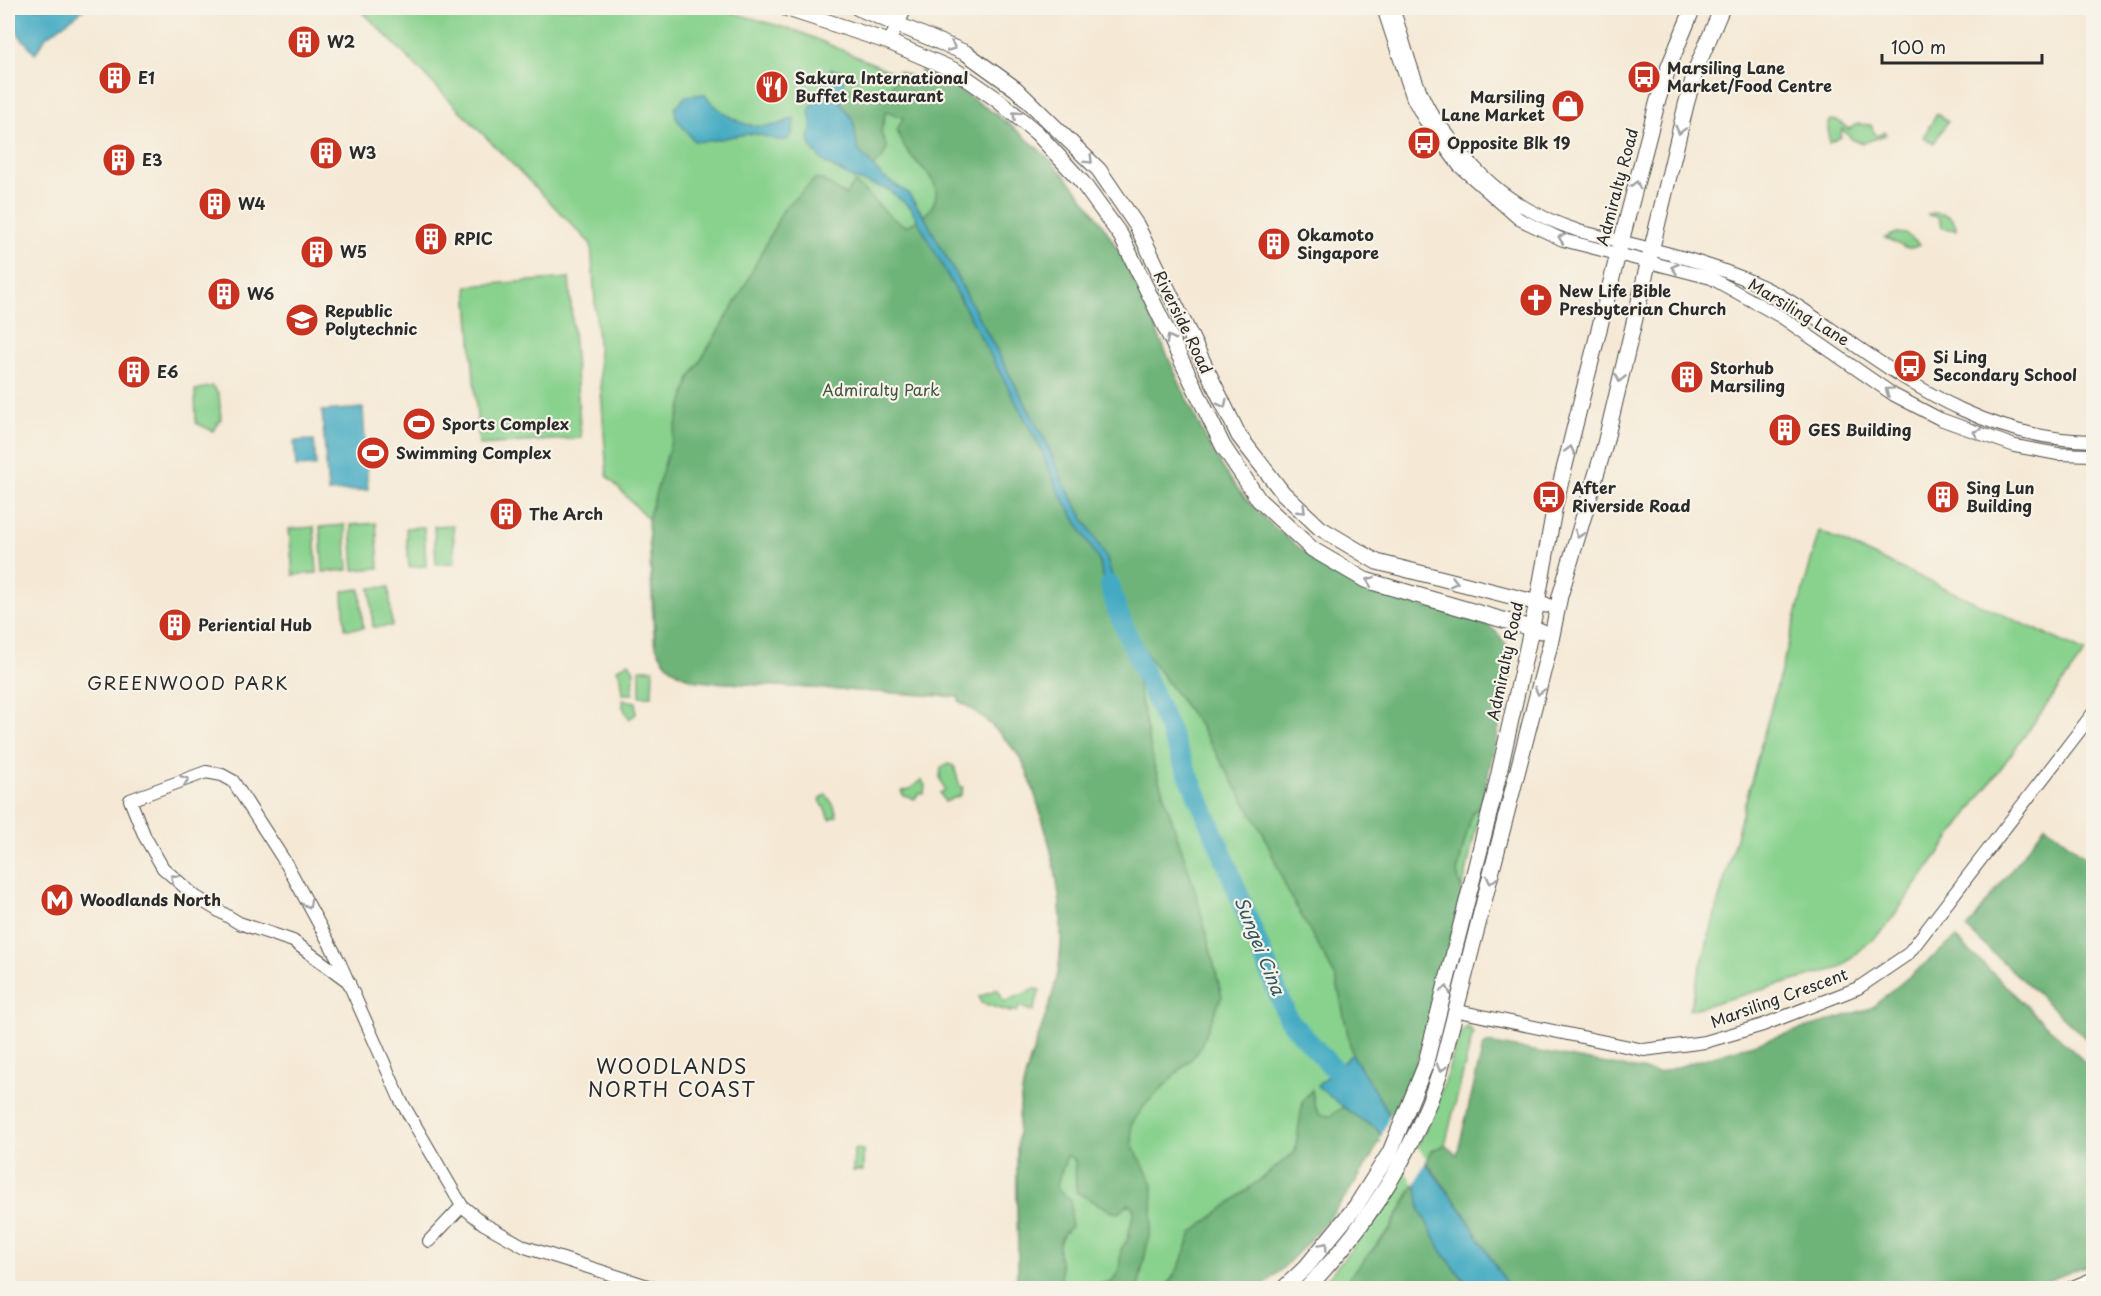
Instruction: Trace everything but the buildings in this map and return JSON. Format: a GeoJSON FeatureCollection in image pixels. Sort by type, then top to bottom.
{"type":"FeatureCollection","features":[{"type":"Feature","properties":{"kind":"main road","name":"Riverside Road"},"geometry":{"type":"LineString","coordinates":[[785,8],[889,42],[956,71],[995,98],[1037,133],[1082,182],[1125,244],[1224,446],[1259,500],[1312,549],[1365,580],[1553,634]]}},
{"type":"Feature","properties":{"kind":"main road","name":"Riverside Road"},"geometry":{"type":"LineString","coordinates":[[858,8],[966,53],[990,69],[1048,119],[1099,170],[1137,226],[1239,436],[1283,493],[1320,528],[1377,562],[1558,608]]}},
{"type":"Feature","properties":{"kind":"main road","name":"Admiralty Road"},"geometry":{"type":"LineString","coordinates":[[1284,1288],[1306,1267],[1356,1206],[1390,1152],[1425,1066],[1441,1010],[1531,629],[1555,505],[1620,248],[1658,100],[1669,66],[1694,8]]}},
{"type":"Feature","properties":{"kind":"main road"},"geometry":{"type":"LineString","coordinates":[[1307,1288],[1369,1216],[1400,1166],[1429,1107],[1458,1011],[1558,608],[1596,478],[1696,69],[1722,8]]}},
{"type":"Feature","properties":{"kind":"street"},"geometry":{"type":"LineString","coordinates":[[889,42],[906,8]]}},
{"type":"Feature","properties":{"kind":"street","name":"Marsiling Lane"},"geometry":{"type":"LineString","coordinates":[[1383,8],[1428,107],[1467,160],[1497,190],[1521,207],[1552,222],[1620,248],[1711,278],[1783,318],[1894,394],[1940,419],[2015,446],[2058,454],[2094,455]]}},
{"type":"Feature","properties":{"kind":"street","name":"Marsiling Lane"},"geometry":{"type":"LineString","coordinates":[[1393,8],[1404,56]]}},
{"type":"Feature","properties":{"kind":"street","name":"Marsiling Lane"},"geometry":{"type":"LineString","coordinates":[[1649,256],[1719,269],[1778,294],[1904,379],[1966,413],[2025,432],[2057,439],[2094,441]]}},
{"type":"Feature","properties":{"kind":"street","name":"Marsiling Crescent"},"geometry":{"type":"LineString","coordinates":[[1458,1011],[1644,1050],[1705,1042],[1763,1025],[1858,988],[1908,954],[2094,712]]}},
{"type":"Feature","properties":{"kind":"street"},"geometry":{"type":"LineString","coordinates":[[349,982],[293,941],[239,922],[196,897],[162,868],[145,837],[130,800],[206,772],[222,775],[233,781],[287,865],[349,982],[401,1101],[462,1206],[484,1224],[525,1247],[556,1259],[654,1288]]}},
{"type":"Feature","properties":{"kind":"street"},"geometry":{"type":"LineString","coordinates":[[429,1241],[462,1206]]}},
{"type":"Feature","properties":{"kind":"street"},"geometry":{"type":"LineString","coordinates":[[2070,1288],[2094,1278]]}},
{"type":"Feature","properties":{"kind":"green space","name":"Admiralty Park"},"geometry":{"type":"Polygon","coordinates":[[[359,8],[716,8],[800,32],[916,82],[1177,409],[1473,811],[1481,805],[1462,891],[1458,876],[1414,1057],[1375,1149],[1250,1288],[1015,1288],[1018,1268],[1017,1162],[1021,1099],[1028,1067],[1050,1004],[1061,950],[1060,906],[1054,862],[1031,782],[1019,756],[999,732],[959,701],[959,697],[697,681],[675,671],[664,661],[654,639],[648,519],[607,476],[591,244],[359,8]]]}},
{"type":"Feature","properties":{"kind":"green space"},"geometry":{"type":"Polygon","coordinates":[[[921,70],[984,106],[1013,127],[1064,174],[1086,201],[1107,231],[1125,263],[1196,419],[1214,453],[1247,500],[1276,529],[1312,557],[1369,590],[1412,604],[1450,612],[1490,627],[1500,636],[1511,654],[1513,667],[1481,805],[1472,813],[1457,873],[1462,892],[1441,978],[1397,1118],[1388,1113],[1352,1054],[1336,978],[1287,890],[1264,835],[1202,729],[1148,656],[1121,608],[1107,559],[1064,484],[1046,442],[924,216],[935,199],[935,185],[910,155],[900,137],[897,130],[903,118],[886,111],[881,132],[887,148],[882,159],[873,166],[858,150],[853,120],[841,103],[843,85],[867,95],[870,89],[888,97],[898,71],[917,79],[921,70]]]}},
{"type":"Feature","properties":{"kind":"green space"},"geometry":{"type":"Polygon","coordinates":[[[1937,114],[1948,121],[1934,143],[1923,137],[1937,114]]]}},
{"type":"Feature","properties":{"kind":"green space"},"geometry":{"type":"Polygon","coordinates":[[[1831,120],[1838,121],[1849,129],[1858,124],[1871,125],[1878,136],[1885,132],[1886,135],[1863,143],[1853,140],[1842,129],[1841,137],[1829,143],[1828,125],[1831,120]]]}},
{"type":"Feature","properties":{"kind":"green space"},"geometry":{"type":"Polygon","coordinates":[[[815,179],[823,180],[845,195],[855,183],[898,222],[906,226],[919,220],[1039,445],[1057,488],[1099,561],[1112,612],[1134,666],[1154,765],[1196,893],[1222,996],[1198,1052],[1144,1106],[1131,1125],[1133,1146],[1153,1184],[1152,1222],[1138,1288],[1088,1288],[1096,1284],[1112,1282],[1119,1270],[1121,1249],[1128,1239],[1134,1209],[1129,1204],[1119,1213],[1113,1212],[1076,1192],[1075,1160],[1067,1155],[1057,1188],[1071,1201],[1071,1226],[1060,1241],[1061,1279],[1059,1288],[1015,1288],[1018,1268],[1017,1162],[1021,1099],[1028,1067],[1050,1004],[1061,950],[1060,906],[1054,862],[1031,782],[1019,756],[991,725],[959,701],[959,697],[697,681],[683,676],[672,668],[663,659],[656,646],[648,519],[690,378],[741,293],[783,210],[815,179]]]}},
{"type":"Feature","properties":{"kind":"green space"},"geometry":{"type":"Polygon","coordinates":[[[1933,213],[1952,219],[1956,230],[1943,228],[1938,217],[1927,215],[1933,213]]]}},
{"type":"Feature","properties":{"kind":"green space"},"geometry":{"type":"Polygon","coordinates":[[[1897,233],[1906,234],[1920,245],[1910,248],[1885,238],[1897,233]]]}},
{"type":"Feature","properties":{"kind":"green space"},"geometry":{"type":"Polygon","coordinates":[[[569,278],[581,438],[479,445],[467,286],[569,278]]]}},
{"type":"Feature","properties":{"kind":"green space"},"geometry":{"type":"Polygon","coordinates":[[[212,386],[219,394],[221,419],[213,431],[196,423],[195,390],[212,386]]]}},
{"type":"Feature","properties":{"kind":"green space"},"geometry":{"type":"Polygon","coordinates":[[[376,523],[379,568],[354,570],[351,525],[376,523]]]}},
{"type":"Feature","properties":{"kind":"green space"},"geometry":{"type":"Polygon","coordinates":[[[345,525],[348,570],[323,572],[320,527],[345,525]]]}},
{"type":"Feature","properties":{"kind":"green space"},"geometry":{"type":"Polygon","coordinates":[[[453,525],[455,563],[436,564],[434,526],[453,525]]]}},
{"type":"Feature","properties":{"kind":"green space"},"geometry":{"type":"Polygon","coordinates":[[[314,527],[317,573],[293,575],[289,529],[314,527]]]}},
{"type":"Feature","properties":{"kind":"green space"},"geometry":{"type":"Polygon","coordinates":[[[424,527],[426,566],[409,567],[406,528],[424,527]]]}},
{"type":"Feature","properties":{"kind":"green space"},"geometry":{"type":"Polygon","coordinates":[[[1819,531],[2085,652],[1885,928],[1840,968],[1689,1010],[1819,531]]]}},
{"type":"Feature","properties":{"kind":"green space"},"geometry":{"type":"Polygon","coordinates":[[[389,587],[392,626],[373,627],[370,588],[389,587]]]}},
{"type":"Feature","properties":{"kind":"green space"},"geometry":{"type":"Polygon","coordinates":[[[360,589],[363,628],[345,629],[343,591],[360,589]]]}},
{"type":"Feature","properties":{"kind":"green space"},"geometry":{"type":"Polygon","coordinates":[[[629,662],[634,671],[633,694],[623,694],[621,677],[617,669],[629,662]]]}},
{"type":"Feature","properties":{"kind":"green space"},"geometry":{"type":"Polygon","coordinates":[[[640,669],[653,669],[652,696],[640,696],[640,669]]]}},
{"type":"Feature","properties":{"kind":"green space"},"geometry":{"type":"Polygon","coordinates":[[[623,700],[636,702],[636,714],[629,719],[623,707],[623,700]]]}},
{"type":"Feature","properties":{"kind":"green space"},"geometry":{"type":"Polygon","coordinates":[[[948,764],[954,766],[960,787],[963,787],[961,795],[945,802],[940,793],[945,790],[940,777],[941,768],[948,764]]]}},
{"type":"Feature","properties":{"kind":"green space"},"geometry":{"type":"Polygon","coordinates":[[[922,780],[925,786],[924,794],[918,794],[915,799],[904,796],[901,791],[908,790],[922,780]]]}},
{"type":"Feature","properties":{"kind":"green space"},"geometry":{"type":"Polygon","coordinates":[[[826,794],[837,816],[830,819],[820,800],[826,794]]]}},
{"type":"Feature","properties":{"kind":"green space"},"geometry":{"type":"Polygon","coordinates":[[[2045,825],[2093,863],[2093,1045],[1967,929],[2045,825]]]}},
{"type":"Feature","properties":{"kind":"green space"},"geometry":{"type":"Polygon","coordinates":[[[1956,938],[2093,1070],[2093,1263],[2030,1288],[1509,1288],[1463,1212],[1426,1161],[1431,1151],[1445,1145],[1457,1155],[1483,1047],[1488,1043],[1658,1073],[1871,1008],[1956,938]]]}},
{"type":"Feature","properties":{"kind":"green space"},"geometry":{"type":"Polygon","coordinates":[[[998,989],[1004,1002],[1035,989],[1040,990],[1033,1012],[1019,1006],[1017,1012],[1012,1010],[1011,1012],[981,1003],[979,997],[998,989]]]}},
{"type":"Feature","properties":{"kind":"green space"},"geometry":{"type":"Polygon","coordinates":[[[1468,1026],[1473,1033],[1445,1145],[1431,1151],[1390,1229],[1347,1280],[1346,1288],[1319,1288],[1367,1229],[1405,1170],[1435,1107],[1459,1034],[1468,1026]]]}},
{"type":"Feature","properties":{"kind":"green space"},"geometry":{"type":"Polygon","coordinates":[[[1312,1090],[1315,1106],[1320,1115],[1330,1116],[1343,1107],[1377,1129],[1382,1137],[1344,1199],[1313,1237],[1261,1288],[1166,1288],[1179,1267],[1192,1233],[1295,1152],[1303,1100],[1312,1090]]]}},
{"type":"Feature","properties":{"kind":"green space"},"geometry":{"type":"Polygon","coordinates":[[[854,1149],[863,1150],[863,1171],[853,1171],[854,1149]]]}},
{"type":"Feature","properties":{"kind":"green space"},"geometry":{"type":"Polygon","coordinates":[[[1417,1181],[1442,1252],[1470,1288],[1346,1288],[1347,1280],[1390,1229],[1417,1181]]]}},
{"type":"Feature","properties":{"kind":"water"},"geometry":{"type":"Polygon","coordinates":[[[8,8],[86,8],[46,37],[35,54],[8,22],[8,8]]]}},
{"type":"Feature","properties":{"kind":"water"},"geometry":{"type":"Polygon","coordinates":[[[831,69],[845,73],[841,103],[853,120],[858,150],[883,177],[908,193],[924,216],[1046,442],[1064,484],[1107,559],[1121,608],[1112,612],[1099,561],[1057,488],[1039,445],[911,208],[887,189],[854,179],[825,163],[812,149],[809,139],[812,125],[809,111],[831,69]]]}},
{"type":"Feature","properties":{"kind":"water"},"geometry":{"type":"Polygon","coordinates":[[[704,94],[723,112],[745,124],[769,126],[794,118],[793,132],[787,140],[754,134],[701,142],[694,141],[676,118],[675,108],[686,96],[704,94]]]}},
{"type":"Feature","properties":{"kind":"water"},"geometry":{"type":"Polygon","coordinates":[[[363,408],[368,490],[328,492],[322,411],[363,408]]]}},
{"type":"Feature","properties":{"kind":"water"},"geometry":{"type":"Polygon","coordinates":[[[314,440],[316,466],[296,467],[294,441],[314,440]]]}},
{"type":"Feature","properties":{"kind":"water"},"geometry":{"type":"Polygon","coordinates":[[[1352,1054],[1388,1113],[1463,1212],[1509,1288],[1470,1288],[1442,1252],[1420,1210],[1416,1181],[1377,1129],[1351,1113],[1317,1086],[1352,1054]]]}},
{"type":"Feature","properties":{"kind":"pier"},"geometry":{"type":"Polygon","coordinates":[[[1391,1112],[1427,1159],[1415,1185],[1380,1139],[1391,1112]]]}},
{"type":"Feature","properties":{"kind":"waterway","name":"Sungei Cina"},"geometry":{"type":"LineString","coordinates":[[1110,585],[1117,610],[1221,850],[1288,1019],[1352,1089]]}},
{"type":"Feature","properties":{"kind":"place","name":"W2"},"geometry":{"type":"Point","coordinates":[304,42]}},
{"type":"Feature","properties":{"kind":"place","name":"Marsiling Lane Market/Food Centre"},"geometry":{"type":"Point","coordinates":[1644,77]}},
{"type":"Feature","properties":{"kind":"place","name":"E1"},"geometry":{"type":"Point","coordinates":[115,78]}},
{"type":"Feature","properties":{"kind":"place","name":"Sakura International Buffet Restaurant"},"geometry":{"type":"Point","coordinates":[772,87]}},
{"type":"Feature","properties":{"kind":"place","name":"Marsiling Lane Market"},"geometry":{"type":"Point","coordinates":[1568,106]}},
{"type":"Feature","properties":{"kind":"place","name":"Opposite Blk 19"},"geometry":{"type":"Point","coordinates":[1424,143]}},
{"type":"Feature","properties":{"kind":"place","name":"W3"},"geometry":{"type":"Point","coordinates":[326,153]}},
{"type":"Feature","properties":{"kind":"place","name":"E3"},"geometry":{"type":"Point","coordinates":[119,160]}},
{"type":"Feature","properties":{"kind":"place","name":"W4"},"geometry":{"type":"Point","coordinates":[215,204]}},
{"type":"Feature","properties":{"kind":"place","name":"RPIC"},"geometry":{"type":"Point","coordinates":[431,239]}},
{"type":"Feature","properties":{"kind":"place","name":"Okamoto Singapore"},"geometry":{"type":"Point","coordinates":[1274,244]}},
{"type":"Feature","properties":{"kind":"place","name":"W5"},"geometry":{"type":"Point","coordinates":[317,252]}},
{"type":"Feature","properties":{"kind":"place","name":"W6"},"geometry":{"type":"Point","coordinates":[224,294]}},
{"type":"Feature","properties":{"kind":"place","name":"New Life Bible Presbyterian Church"},"geometry":{"type":"Point","coordinates":[1536,300]}},
{"type":"Feature","properties":{"kind":"place","name":"Republic Polytechnic"},"geometry":{"type":"Point","coordinates":[302,320]}},
{"type":"Feature","properties":{"kind":"place","name":"Si Ling Secondary School"},"geometry":{"type":"Point","coordinates":[1910,366]}},
{"type":"Feature","properties":{"kind":"place","name":"E6"},"geometry":{"type":"Point","coordinates":[134,372]}},
{"type":"Feature","properties":{"kind":"place","name":"Storhub Marsiling"},"geometry":{"type":"Point","coordinates":[1687,377]}},
{"type":"Feature","properties":{"kind":"place","name":"Sports Complex"},"geometry":{"type":"Point","coordinates":[419,424]}},
{"type":"Feature","properties":{"kind":"place","name":"GES Building"},"geometry":{"type":"Point","coordinates":[1785,430]}},
{"type":"Feature","properties":{"kind":"place","name":"Swimming Complex"},"geometry":{"type":"Point","coordinates":[373,453]}},
{"type":"Feature","properties":{"kind":"place","name":"After Riverside Road"},"geometry":{"type":"Point","coordinates":[1549,497]}},
{"type":"Feature","properties":{"kind":"place","name":"Sing Lun Building"},"geometry":{"type":"Point","coordinates":[1943,497]}},
{"type":"Feature","properties":{"kind":"place","name":"The Arch"},"geometry":{"type":"Point","coordinates":[506,514]}},
{"type":"Feature","properties":{"kind":"place","name":"Periential Hub"},"geometry":{"type":"Point","coordinates":[175,625]}},
{"type":"Feature","properties":{"kind":"place","name":"Woodlands North"},"geometry":{"type":"Point","coordinates":[57,900]}},
{"type":"Feature","properties":{"kind":"district","name":"GREENWOOD PARK"},"geometry":{"type":"Point","coordinates":[188,684]}},
{"type":"Feature","properties":{"kind":"district","name":"WOODLANDS NORTH COAST"},"geometry":{"type":"Point","coordinates":[672,1078]}}]}
